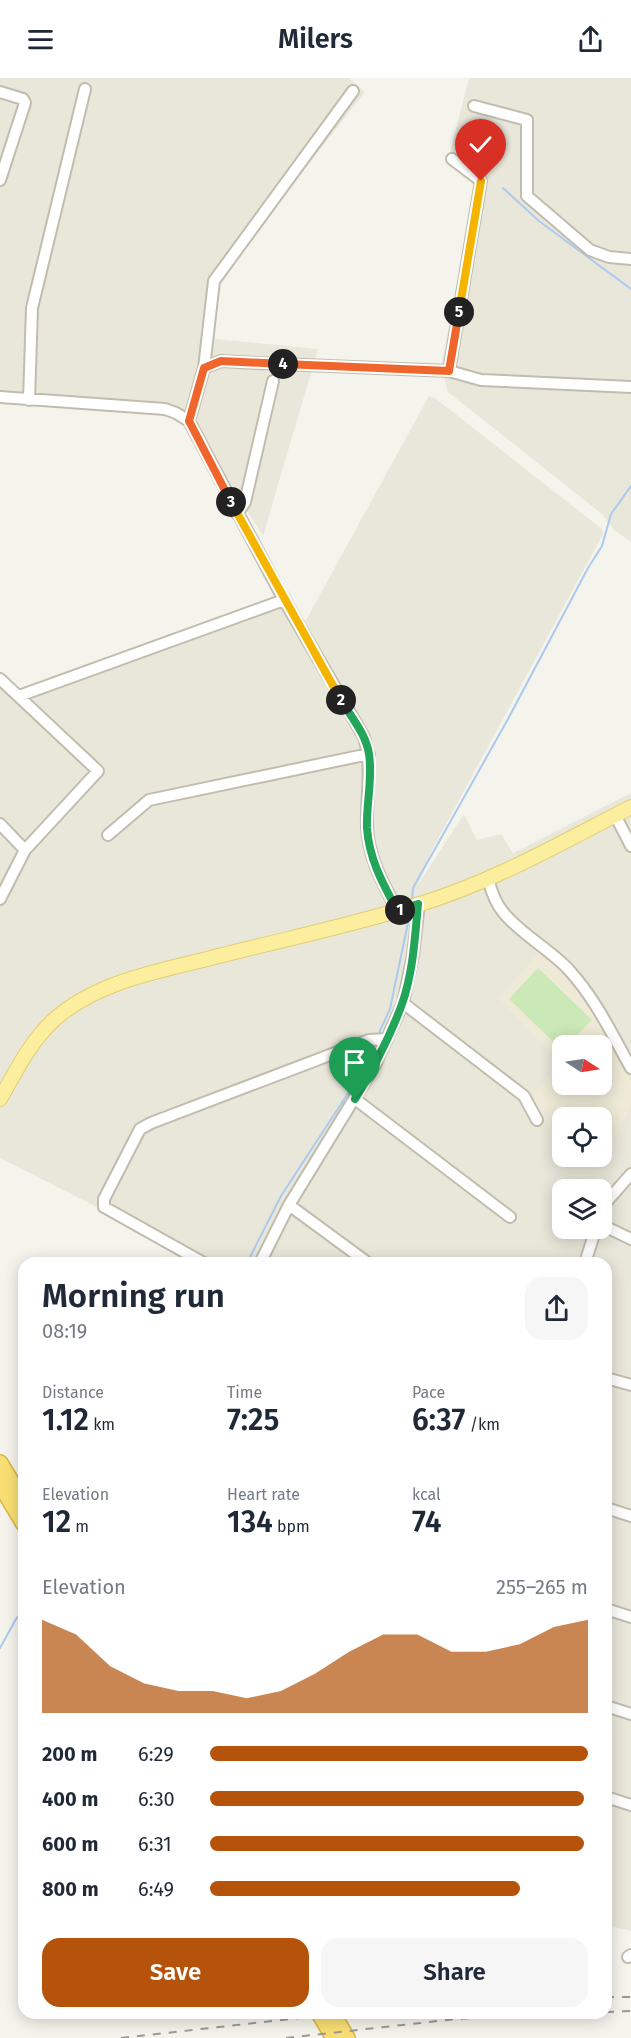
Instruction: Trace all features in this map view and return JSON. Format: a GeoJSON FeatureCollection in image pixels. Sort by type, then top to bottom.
{"type":"FeatureCollection","features":[{"type":"Feature","properties":{"kind":"highway"},"geometry":{"type":"LineString","coordinates":[[0,1463],[18,1493]]}},
{"type":"Feature","properties":{"kind":"highway"},"geometry":{"type":"LineString","coordinates":[[0,1484],[18,1514]]}},
{"type":"Feature","properties":{"kind":"highway"},"geometry":{"type":"LineString","coordinates":[[323,2019],[334,2038]]}},
{"type":"Feature","properties":{"kind":"highway"},"geometry":{"type":"LineString","coordinates":[[336,2019],[347,2038]]}},
{"type":"Feature","properties":{"kind":"main road"},"geometry":{"type":"LineString","coordinates":[[0,1100],[21,1062],[42,1032],[69,1008],[96,993],[147,975],[418,904],[488,879],[542,854],[631,807]]}},
{"type":"Feature","properties":{"kind":"street"},"geometry":{"type":"LineString","coordinates":[[29,400],[32,308],[85,89]]}},
{"type":"Feature","properties":{"kind":"street"},"geometry":{"type":"LineString","coordinates":[[0,92],[23,99],[25,103],[0,180]]}},
{"type":"Feature","properties":{"kind":"street"},"geometry":{"type":"LineString","coordinates":[[189,421],[204,368],[214,280],[353,92]]}},
{"type":"Feature","properties":{"kind":"street"},"geometry":{"type":"LineString","coordinates":[[474,106],[527,120],[527,196],[590,250],[609,257],[631,259]]}},
{"type":"Feature","properties":{"kind":"street"},"geometry":{"type":"LineString","coordinates":[[449,371],[481,181],[452,159]]}},
{"type":"Feature","properties":{"kind":"street"},"geometry":{"type":"LineString","coordinates":[[204,368],[221,361],[449,371],[481,380],[631,387]]}},
{"type":"Feature","properties":{"kind":"street"},"geometry":{"type":"LineString","coordinates":[[237,514],[245,502],[273,381]]}},
{"type":"Feature","properties":{"kind":"street"},"geometry":{"type":"LineString","coordinates":[[0,397],[165,409],[189,421],[284,600],[364,737],[369,754],[367,827],[370,852],[383,884],[401,909]]}},
{"type":"Feature","properties":{"kind":"street"},"geometry":{"type":"LineString","coordinates":[[19,696],[284,600]]}},
{"type":"Feature","properties":{"kind":"street"},"geometry":{"type":"LineString","coordinates":[[0,679],[98,771],[25,849],[0,899]]}},
{"type":"Feature","properties":{"kind":"street"},"geometry":{"type":"LineString","coordinates":[[108,836],[149,800],[369,754]]}},
{"type":"Feature","properties":{"kind":"street"},"geometry":{"type":"LineString","coordinates":[[615,815],[631,846]]}},
{"type":"Feature","properties":{"kind":"street"},"geometry":{"type":"LineString","coordinates":[[0,824],[25,849]]}},
{"type":"Feature","properties":{"kind":"street"},"geometry":{"type":"LineString","coordinates":[[488,879],[493,895],[503,913],[568,968],[581,984],[606,1020],[631,1068]]}},
{"type":"Feature","properties":{"kind":"street"},"geometry":{"type":"LineString","coordinates":[[263,1257],[289,1205],[376,1063],[403,1003],[413,956],[418,904]]}},
{"type":"Feature","properties":{"kind":"street"},"geometry":{"type":"LineString","coordinates":[[403,1003],[524,1096],[537,1120]]}},
{"type":"Feature","properties":{"kind":"street"},"geometry":{"type":"LineString","coordinates":[[193,1257],[104,1207],[104,1199],[140,1129],[369,1040],[387,1039]]}},
{"type":"Feature","properties":{"kind":"street"},"geometry":{"type":"LineString","coordinates":[[355,1099],[510,1217]]}},
{"type":"Feature","properties":{"kind":"street"},"geometry":{"type":"LineString","coordinates":[[612,1196],[631,1174]]}},
{"type":"Feature","properties":{"kind":"street"},"geometry":{"type":"LineString","coordinates":[[289,1205],[360,1257]]}},
{"type":"Feature","properties":{"kind":"street"},"geometry":{"type":"LineString","coordinates":[[612,1230],[631,1239]]}},
{"type":"Feature","properties":{"kind":"street"},"geometry":{"type":"LineString","coordinates":[[587,1257],[593,1239]]}},
{"type":"Feature","properties":{"kind":"street"},"geometry":{"type":"LineString","coordinates":[[612,1380],[631,1385]]}},
{"type":"Feature","properties":{"kind":"street"},"geometry":{"type":"LineString","coordinates":[[612,1510],[631,1516]]}},
{"type":"Feature","properties":{"kind":"street"},"geometry":{"type":"LineString","coordinates":[[612,1611],[631,1617]]}},
{"type":"Feature","properties":{"kind":"street"},"geometry":{"type":"LineString","coordinates":[[612,1708],[631,1714]]}},
{"type":"Feature","properties":{"kind":"street"},"geometry":{"type":"LineString","coordinates":[[612,1799],[631,1805]]}},
{"type":"Feature","properties":{"kind":"shaded area"},"geometry":{"type":"Polygon","coordinates":[[[0,78],[349,78],[365,92],[216,282],[214,339],[318,349],[263,536],[185,413],[0,394],[0,78]]]}},
{"type":"Feature","properties":{"kind":"shaded area"},"geometry":{"type":"Polygon","coordinates":[[[469,78],[631,78],[631,542],[614,530],[602,514],[448,392],[441,366],[477,183],[448,160],[469,78]]]}},
{"type":"Feature","properties":{"kind":"shaded area"},"geometry":{"type":"Polygon","coordinates":[[[429,396],[435,398],[602,529],[603,534],[430,854],[417,886],[464,814],[477,840],[501,834],[513,853],[631,793],[631,1931],[612,1926],[612,1257],[195,1257],[0,1158],[0,673],[17,689],[289,591],[305,622],[429,396]]]}},
{"type":"Feature","properties":{"kind":"shaded area"},"geometry":{"type":"Polygon","coordinates":[[[539,952],[562,971],[606,1027],[609,1035],[552,1035],[552,1054],[499,998],[539,952]]]}},
{"type":"Feature","properties":{"kind":"shaded area"},"geometry":{"type":"Polygon","coordinates":[[[612,1041],[631,1080],[631,1104],[617,1137],[612,1134],[612,1107],[552,1107],[552,1132],[531,1097],[552,1072],[552,1095],[612,1095],[612,1041]]]}},
{"type":"Feature","properties":{"kind":"green space"},"geometry":{"type":"Polygon","coordinates":[[[538,968],[592,1020],[577,1035],[552,1035],[552,1040],[509,999],[538,968]]]}},
{"type":"Feature","properties":{"kind":"waterway"},"geometry":{"type":"LineString","coordinates":[[503,188],[539,221],[631,289]]}},
{"type":"Feature","properties":{"kind":"waterway"},"geometry":{"type":"LineString","coordinates":[[412,901],[413,888],[602,546],[611,514],[631,486]]}},
{"type":"Feature","properties":{"kind":"waterway"},"geometry":{"type":"LineString","coordinates":[[377,1037],[390,1009],[410,913]]}},
{"type":"Feature","properties":{"kind":"waterway"},"geometry":{"type":"LineString","coordinates":[[250,1257],[281,1196],[356,1081],[374,1042]]}},
{"type":"Feature","properties":{"kind":"waterway"},"geometry":{"type":"LineString","coordinates":[[0,1648],[18,1617]]}},
{"type":"Feature","properties":{"kind":"railway"},"geometry":{"type":"LineString","coordinates":[[612,1997],[631,1997]]}},
{"type":"Feature","properties":{"kind":"railway"},"geometry":{"type":"LineString","coordinates":[[612,2012],[631,2011]]}},
{"type":"Feature","properties":{"kind":"railway"},"geometry":{"type":"LineString","coordinates":[[121,2038],[290,2019]]}},
{"type":"Feature","properties":{"kind":"railway"},"geometry":{"type":"LineString","coordinates":[[286,2038],[456,2019]]}},
{"type":"Feature","properties":{"kind":"route"},"geometry":{"type":"LineString","coordinates":[[355,1099],[376,1063],[403,1003],[413,956],[418,904],[397,910],[383,884],[370,852],[367,827],[369,754],[364,737],[284,600],[189,421],[204,368],[221,361],[449,371],[481,181]]}}]}
